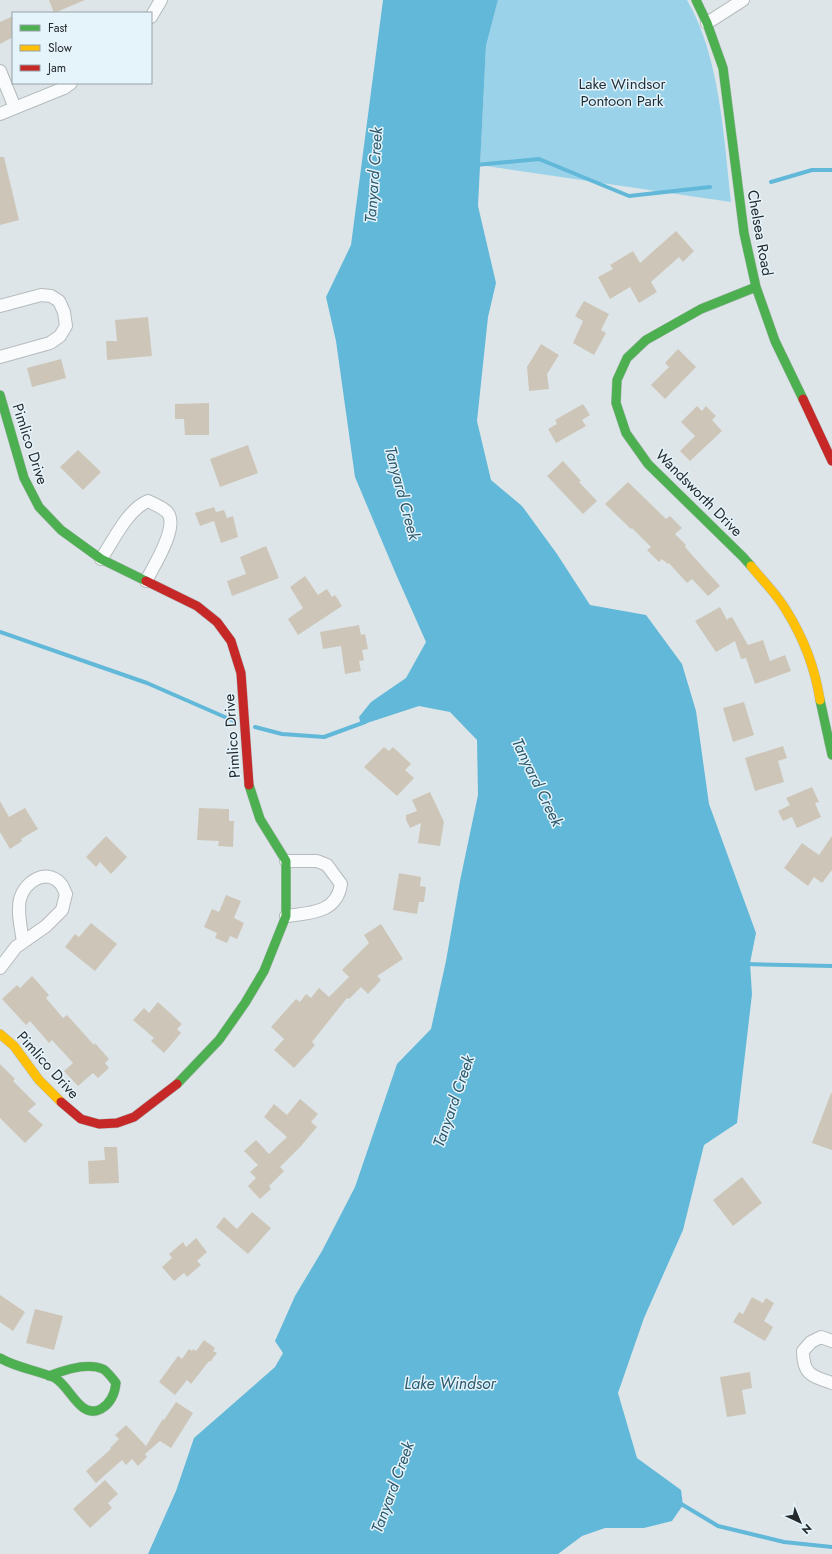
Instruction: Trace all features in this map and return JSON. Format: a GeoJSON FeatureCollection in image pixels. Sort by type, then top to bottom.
{"type":"FeatureCollection","features":[{"type":"Feature","properties":{"kind":"street"},"geometry":{"type":"LineString","coordinates":[[152,15],[161,0]]}},
{"type":"Feature","properties":{"kind":"street","name":"Chelsea Road"},"geometry":{"type":"LineString","coordinates":[[696,0],[707,22],[723,68],[744,233],[756,287],[775,341],[832,461]]}},
{"type":"Feature","properties":{"kind":"street"},"geometry":{"type":"LineString","coordinates":[[707,22],[743,0]]}},
{"type":"Feature","properties":{"kind":"street"},"geometry":{"type":"LineString","coordinates":[[0,71],[15,108]]}},
{"type":"Feature","properties":{"kind":"street"},"geometry":{"type":"LineString","coordinates":[[0,114],[64,88],[70,84]]}},
{"type":"Feature","properties":{"kind":"street","name":"Wandsworth Drive"},"geometry":{"type":"LineString","coordinates":[[756,287],[701,309],[646,340],[627,358],[617,380],[616,403],[626,433],[648,464],[743,557],[786,609],[806,648],[817,680],[832,755]]}},
{"type":"Feature","properties":{"kind":"street"},"geometry":{"type":"LineString","coordinates":[[0,306],[41,294],[51,296],[59,301],[64,312],[66,326],[60,336],[50,343],[0,357]]}},
{"type":"Feature","properties":{"kind":"street","name":"Pimlico Drive"},"geometry":{"type":"LineString","coordinates":[[0,395],[24,478],[39,507],[61,530],[101,559],[197,606],[217,622],[231,641],[241,673],[248,780],[260,819],[286,862],[286,916],[264,970],[245,1003],[219,1040],[181,1081],[134,1117],[116,1123],[99,1124],[81,1118],[64,1105],[39,1080],[14,1046],[0,1034]]}},
{"type":"Feature","properties":{"kind":"street"},"geometry":{"type":"LineString","coordinates":[[101,559],[132,512],[140,504],[148,501],[159,506],[168,513],[172,522],[170,532],[146,581]]}},
{"type":"Feature","properties":{"kind":"street"},"geometry":{"type":"LineString","coordinates":[[286,862],[317,861],[327,865],[341,884],[340,893],[329,906],[320,911],[286,916]]}},
{"type":"Feature","properties":{"kind":"street"},"geometry":{"type":"LineString","coordinates":[[0,968],[16,947],[46,926],[62,910],[66,894],[60,882],[48,876],[35,878],[27,886],[20,899],[19,915],[23,942]]}},
{"type":"Feature","properties":{"kind":"street"},"geometry":{"type":"LineString","coordinates":[[832,1341],[821,1337],[811,1342],[803,1350],[803,1363],[812,1376],[832,1383]]}},
{"type":"Feature","properties":{"kind":"street"},"geometry":{"type":"LineString","coordinates":[[0,1358],[16,1366],[49,1376],[61,1382],[73,1398],[91,1412],[98,1411],[104,1407],[115,1391],[116,1383],[107,1372],[101,1368],[93,1367],[75,1369],[49,1376]]}},
{"type":"Feature","properties":{"kind":"green space","name":"Lake Windsor Pontoon Park"},"geometry":{"type":"Polygon","coordinates":[[[498,0],[687,0],[698,22],[707,46],[714,72],[723,125],[731,202],[480,165],[486,46],[498,0]]]}},
{"type":"Feature","properties":{"kind":"water","name":"Lake Windsor"},"geometry":{"type":"Polygon","coordinates":[[[383,0],[498,0],[486,46],[478,206],[496,283],[488,317],[477,421],[491,480],[522,506],[557,554],[590,605],[646,615],[682,664],[696,711],[709,804],[756,933],[750,963],[752,994],[737,1123],[704,1145],[683,1230],[644,1318],[618,1393],[637,1458],[681,1490],[683,1505],[672,1521],[644,1528],[605,1528],[582,1536],[558,1554],[148,1554],[176,1491],[194,1438],[275,1367],[283,1353],[275,1341],[295,1296],[322,1251],[355,1187],[397,1064],[431,1029],[446,961],[460,881],[478,795],[477,740],[450,712],[419,706],[361,725],[359,717],[371,702],[406,678],[426,642],[355,477],[336,341],[326,297],[351,245],[383,0]]]}},
{"type":"Feature","properties":{"kind":"building"},"geometry":{"type":"Polygon","coordinates":[[[49,0],[85,0],[56,12],[54,12],[49,0]]]}},
{"type":"Feature","properties":{"kind":"building"},"geometry":{"type":"Polygon","coordinates":[[[12,16],[12,38],[0,44],[0,22],[12,16]]]}},
{"type":"Feature","properties":{"kind":"building"},"geometry":{"type":"Polygon","coordinates":[[[0,157],[4,157],[19,220],[0,225],[0,157]]]}},
{"type":"Feature","properties":{"kind":"building"},"geometry":{"type":"Polygon","coordinates":[[[676,231],[694,251],[683,262],[679,257],[651,282],[657,292],[639,303],[630,287],[610,299],[598,277],[613,269],[610,265],[633,251],[640,263],[676,231]]]}},
{"type":"Feature","properties":{"kind":"building"},"geometry":{"type":"Polygon","coordinates":[[[584,301],[609,314],[601,330],[606,333],[594,355],[573,343],[583,321],[575,316],[584,301]]]}},
{"type":"Feature","properties":{"kind":"building"},"geometry":{"type":"Polygon","coordinates":[[[148,317],[152,356],[107,360],[106,341],[117,341],[115,320],[148,317]]]}},
{"type":"Feature","properties":{"kind":"building"},"geometry":{"type":"Polygon","coordinates":[[[541,344],[559,355],[547,374],[549,389],[529,391],[527,367],[541,344]]]}},
{"type":"Feature","properties":{"kind":"building"},"geometry":{"type":"Polygon","coordinates":[[[678,349],[696,367],[665,399],[651,385],[669,367],[665,363],[678,349]]]}},
{"type":"Feature","properties":{"kind":"building"},"geometry":{"type":"Polygon","coordinates":[[[61,359],[66,378],[32,387],[27,368],[61,359]]]}},
{"type":"Feature","properties":{"kind":"building"},"geometry":{"type":"Polygon","coordinates":[[[209,403],[209,435],[185,435],[184,419],[175,419],[175,404],[209,403]]]}},
{"type":"Feature","properties":{"kind":"building"},"geometry":{"type":"Polygon","coordinates":[[[583,404],[590,415],[582,420],[586,426],[556,443],[548,429],[557,424],[555,420],[583,404]]]}},
{"type":"Feature","properties":{"kind":"building"},"geometry":{"type":"Polygon","coordinates":[[[697,406],[702,411],[706,406],[716,416],[712,420],[722,431],[690,461],[680,451],[695,436],[681,422],[697,406]]]}},
{"type":"Feature","properties":{"kind":"building"},"geometry":{"type":"Polygon","coordinates":[[[248,445],[258,473],[220,487],[210,459],[248,445]]]}},
{"type":"Feature","properties":{"kind":"building"},"geometry":{"type":"Polygon","coordinates":[[[78,450],[101,472],[83,490],[60,467],[78,450]]]}},
{"type":"Feature","properties":{"kind":"building"},"geometry":{"type":"Polygon","coordinates":[[[563,461],[581,481],[579,482],[597,501],[583,514],[547,476],[563,461]]]}},
{"type":"Feature","properties":{"kind":"building"},"geometry":{"type":"Polygon","coordinates":[[[628,482],[666,519],[670,516],[682,528],[675,534],[720,586],[708,596],[692,579],[687,583],[669,563],[668,564],[662,559],[659,562],[647,550],[651,547],[605,504],[628,482]]]}},
{"type":"Feature","properties":{"kind":"building"},"geometry":{"type":"Polygon","coordinates":[[[214,507],[216,512],[224,510],[227,518],[233,516],[238,537],[221,543],[214,521],[200,526],[195,513],[214,507]]]}},
{"type":"Feature","properties":{"kind":"building"},"geometry":{"type":"Polygon","coordinates":[[[266,546],[279,578],[232,596],[227,581],[246,574],[240,557],[266,546]]]}},
{"type":"Feature","properties":{"kind":"building"},"geometry":{"type":"Polygon","coordinates":[[[305,576],[318,595],[327,589],[332,597],[335,595],[342,606],[298,635],[288,619],[303,608],[290,587],[305,576]]]}},
{"type":"Feature","properties":{"kind":"building"},"geometry":{"type":"Polygon","coordinates":[[[720,607],[728,622],[727,619],[732,617],[748,645],[763,640],[770,661],[785,655],[791,671],[755,684],[746,658],[741,659],[735,641],[716,652],[695,621],[720,607]]]}},
{"type":"Feature","properties":{"kind":"building"},"geometry":{"type":"Polygon","coordinates":[[[359,625],[361,635],[365,634],[368,649],[362,650],[364,660],[359,661],[361,671],[345,674],[341,646],[323,649],[320,632],[359,625]]]}},
{"type":"Feature","properties":{"kind":"building"},"geometry":{"type":"Polygon","coordinates":[[[744,702],[754,735],[733,742],[723,708],[744,702]]]}},
{"type":"Feature","properties":{"kind":"building"},"geometry":{"type":"Polygon","coordinates":[[[783,746],[787,758],[778,761],[784,782],[755,791],[745,758],[783,746]]]}},
{"type":"Feature","properties":{"kind":"building"},"geometry":{"type":"Polygon","coordinates":[[[384,747],[389,751],[393,747],[411,764],[405,770],[414,778],[397,796],[364,767],[384,747]]]}},
{"type":"Feature","properties":{"kind":"building"},"geometry":{"type":"Polygon","coordinates":[[[812,787],[819,802],[815,803],[821,817],[797,828],[792,817],[783,821],[778,811],[790,805],[786,798],[812,787]]]}},
{"type":"Feature","properties":{"kind":"building"},"geometry":{"type":"Polygon","coordinates":[[[430,792],[444,822],[440,846],[418,843],[421,823],[410,828],[406,820],[406,815],[417,811],[412,800],[430,792]]]}},
{"type":"Feature","properties":{"kind":"building"},"geometry":{"type":"Polygon","coordinates":[[[0,801],[9,817],[25,808],[38,829],[21,839],[22,841],[10,849],[0,832],[0,801]]]}},
{"type":"Feature","properties":{"kind":"building"},"geometry":{"type":"Polygon","coordinates":[[[199,808],[229,809],[229,821],[234,821],[233,847],[218,846],[219,841],[197,840],[199,808]]]}},
{"type":"Feature","properties":{"kind":"building"},"geometry":{"type":"Polygon","coordinates":[[[106,836],[127,857],[111,874],[100,862],[96,867],[86,857],[106,836]]]}},
{"type":"Feature","properties":{"kind":"building"},"geometry":{"type":"Polygon","coordinates":[[[832,836],[832,870],[822,883],[814,877],[808,886],[784,868],[802,843],[819,855],[832,836]]]}},
{"type":"Feature","properties":{"kind":"building"},"geometry":{"type":"Polygon","coordinates":[[[399,873],[421,877],[420,886],[426,887],[424,902],[419,902],[417,914],[393,910],[399,873]]]}},
{"type":"Feature","properties":{"kind":"building"},"geometry":{"type":"Polygon","coordinates":[[[226,895],[241,901],[234,918],[244,923],[237,939],[230,936],[227,943],[215,938],[217,933],[204,927],[212,909],[219,912],[226,895]]]}},
{"type":"Feature","properties":{"kind":"building"},"geometry":{"type":"Polygon","coordinates":[[[91,923],[117,944],[95,971],[65,947],[75,934],[79,937],[91,923]]]}},
{"type":"Feature","properties":{"kind":"building"},"geometry":{"type":"Polygon","coordinates":[[[381,924],[403,959],[377,976],[381,980],[368,994],[361,987],[349,999],[347,998],[312,1042],[315,1045],[294,1068],[274,1050],[284,1039],[271,1027],[296,999],[300,1002],[306,994],[311,998],[319,988],[329,997],[349,977],[342,970],[369,943],[364,935],[381,924]]]}},
{"type":"Feature","properties":{"kind":"building"},"geometry":{"type":"Polygon","coordinates":[[[32,976],[49,995],[46,998],[63,1018],[67,1015],[109,1059],[105,1063],[109,1068],[98,1078],[93,1073],[78,1086],[64,1071],[73,1063],[52,1040],[49,1043],[30,1021],[26,1025],[2,999],[17,985],[20,988],[32,976]]]}},
{"type":"Feature","properties":{"kind":"building"},"geometry":{"type":"Polygon","coordinates":[[[158,1002],[182,1024],[177,1029],[181,1033],[164,1053],[151,1041],[154,1038],[133,1020],[144,1008],[149,1013],[158,1002]]]}},
{"type":"Feature","properties":{"kind":"building"},"geometry":{"type":"Polygon","coordinates":[[[0,1064],[15,1079],[13,1081],[36,1104],[28,1111],[43,1125],[25,1143],[0,1118],[0,1064]]]}},
{"type":"Feature","properties":{"kind":"building"},"geometry":{"type":"Polygon","coordinates":[[[832,1093],[832,1150],[812,1143],[832,1093]]]}},
{"type":"Feature","properties":{"kind":"building"},"geometry":{"type":"Polygon","coordinates":[[[300,1099],[318,1114],[311,1122],[317,1127],[280,1167],[284,1171],[269,1186],[271,1189],[260,1199],[248,1186],[256,1178],[250,1172],[258,1165],[244,1151],[256,1140],[269,1154],[287,1137],[264,1117],[274,1104],[287,1115],[300,1099]]]}},
{"type":"Feature","properties":{"kind":"building"},"geometry":{"type":"Polygon","coordinates":[[[104,1147],[117,1147],[119,1183],[89,1184],[88,1161],[105,1160],[104,1147]]]}},
{"type":"Feature","properties":{"kind":"building"},"geometry":{"type":"Polygon","coordinates":[[[742,1177],[762,1203],[733,1226],[713,1200],[742,1177]]]}},
{"type":"Feature","properties":{"kind":"building"},"geometry":{"type":"Polygon","coordinates":[[[252,1212],[271,1228],[248,1254],[216,1227],[224,1217],[237,1229],[252,1212]]]}},
{"type":"Feature","properties":{"kind":"building"},"geometry":{"type":"Polygon","coordinates":[[[196,1238],[207,1252],[197,1261],[201,1265],[187,1277],[184,1273],[174,1281],[162,1267],[172,1258],[169,1254],[183,1242],[186,1247],[196,1238]]]}},
{"type":"Feature","properties":{"kind":"building"},"geometry":{"type":"Polygon","coordinates":[[[0,1295],[25,1312],[13,1331],[0,1322],[0,1295]]]}},
{"type":"Feature","properties":{"kind":"building"},"geometry":{"type":"Polygon","coordinates":[[[752,1297],[763,1303],[766,1298],[774,1303],[764,1321],[773,1327],[765,1341],[733,1322],[739,1312],[743,1314],[752,1297]]]}},
{"type":"Feature","properties":{"kind":"building"},"geometry":{"type":"Polygon","coordinates":[[[35,1309],[63,1316],[54,1350],[26,1343],[35,1309]]]}},
{"type":"Feature","properties":{"kind":"building"},"geometry":{"type":"Polygon","coordinates":[[[204,1340],[215,1348],[213,1351],[217,1353],[191,1384],[187,1380],[175,1395],[159,1382],[178,1356],[182,1359],[189,1349],[196,1351],[204,1340]]]}},
{"type":"Feature","properties":{"kind":"building"},"geometry":{"type":"Polygon","coordinates":[[[750,1372],[752,1388],[742,1390],[746,1414],[727,1417],[720,1377],[750,1372]]]}},
{"type":"Feature","properties":{"kind":"building"},"geometry":{"type":"Polygon","coordinates":[[[176,1402],[193,1413],[171,1448],[160,1441],[145,1454],[147,1457],[138,1466],[132,1459],[126,1465],[122,1460],[96,1483],[86,1471],[111,1449],[110,1448],[119,1439],[115,1435],[126,1425],[146,1446],[176,1402]]]}},
{"type":"Feature","properties":{"kind":"building"},"geometry":{"type":"Polygon","coordinates":[[[105,1480],[118,1494],[108,1503],[112,1508],[90,1528],[73,1509],[105,1480]]]}},
{"type":"Feature","properties":{"kind":"waterway"},"geometry":{"type":"LineString","coordinates":[[475,165],[539,159],[629,196],[710,187]]}},
{"type":"Feature","properties":{"kind":"waterway"},"geometry":{"type":"LineString","coordinates":[[771,182],[812,170],[832,170]]}},
{"type":"Feature","properties":{"kind":"waterway"},"geometry":{"type":"LineString","coordinates":[[0,632],[147,683],[234,721]]}},
{"type":"Feature","properties":{"kind":"waterway"},"geometry":{"type":"LineString","coordinates":[[255,727],[282,734],[324,737],[365,722]]}},
{"type":"Feature","properties":{"kind":"waterway"},"geometry":{"type":"LineString","coordinates":[[745,964],[832,966]]}},
{"type":"Feature","properties":{"kind":"waterway"},"geometry":{"type":"LineString","coordinates":[[679,1504],[718,1526],[784,1542],[832,1547]]}},
{"type":"Feature","properties":{"kind":"traffic: fast"},"geometry":{"type":"LineString","coordinates":[[696,0],[707,23],[723,68],[744,233],[756,287],[775,341],[803,399]]}},
{"type":"Feature","properties":{"kind":"traffic: fast"},"geometry":{"type":"LineString","coordinates":[[751,566],[648,464],[626,433],[616,403],[617,380],[627,358],[646,340],[701,309],[756,287]]}},
{"type":"Feature","properties":{"kind":"traffic: fast"},"geometry":{"type":"LineString","coordinates":[[0,395],[24,478],[39,507],[61,530],[101,559],[146,581]]}},
{"type":"Feature","properties":{"kind":"traffic: fast"},"geometry":{"type":"LineString","coordinates":[[820,700],[832,755]]}},
{"type":"Feature","properties":{"kind":"traffic: fast"},"geometry":{"type":"LineString","coordinates":[[177,1084],[219,1040],[245,1003],[264,971],[286,916],[286,861],[260,819],[249,785]]}},
{"type":"Feature","properties":{"kind":"traffic: fast"},"geometry":{"type":"LineString","coordinates":[[0,1358],[13,1364],[48,1375],[55,1378],[66,1388],[76,1401],[87,1410],[94,1411],[104,1407],[112,1398],[115,1390],[116,1383],[108,1373],[97,1367],[90,1366],[68,1369],[62,1371],[55,1374],[49,1376]]}},
{"type":"Feature","properties":{"kind":"traffic: slow"},"geometry":{"type":"LineString","coordinates":[[751,566],[778,598],[798,631],[812,665],[820,700]]}},
{"type":"Feature","properties":{"kind":"traffic: slow"},"geometry":{"type":"LineString","coordinates":[[0,1034],[14,1046],[39,1080],[61,1102]]}},
{"type":"Feature","properties":{"kind":"traffic: jam"},"geometry":{"type":"LineString","coordinates":[[803,399],[832,461]]}},
{"type":"Feature","properties":{"kind":"traffic: jam"},"geometry":{"type":"LineString","coordinates":[[146,581],[197,606],[217,622],[231,641],[241,673],[249,785]]}},
{"type":"Feature","properties":{"kind":"traffic: jam"},"geometry":{"type":"LineString","coordinates":[[61,1102],[81,1119],[99,1124],[117,1123],[134,1117],[177,1084]]}},
{"type":"Feature","properties":{"kind":"water label","name":"Tanyard Creek"},"geometry":{"type":"Point","coordinates":[373,175]}},
{"type":"Feature","properties":{"kind":"water label","name":"Tanyard Creek"},"geometry":{"type":"Point","coordinates":[403,493]}},
{"type":"Feature","properties":{"kind":"water label","name":"Tanyard Creek"},"geometry":{"type":"Point","coordinates":[538,782]}},
{"type":"Feature","properties":{"kind":"water label","name":"Tanyard Creek"},"geometry":{"type":"Point","coordinates":[453,1101]}},
{"type":"Feature","properties":{"kind":"water label","name":"Tanyard Creek"},"geometry":{"type":"Point","coordinates":[392,1487]}}]}
